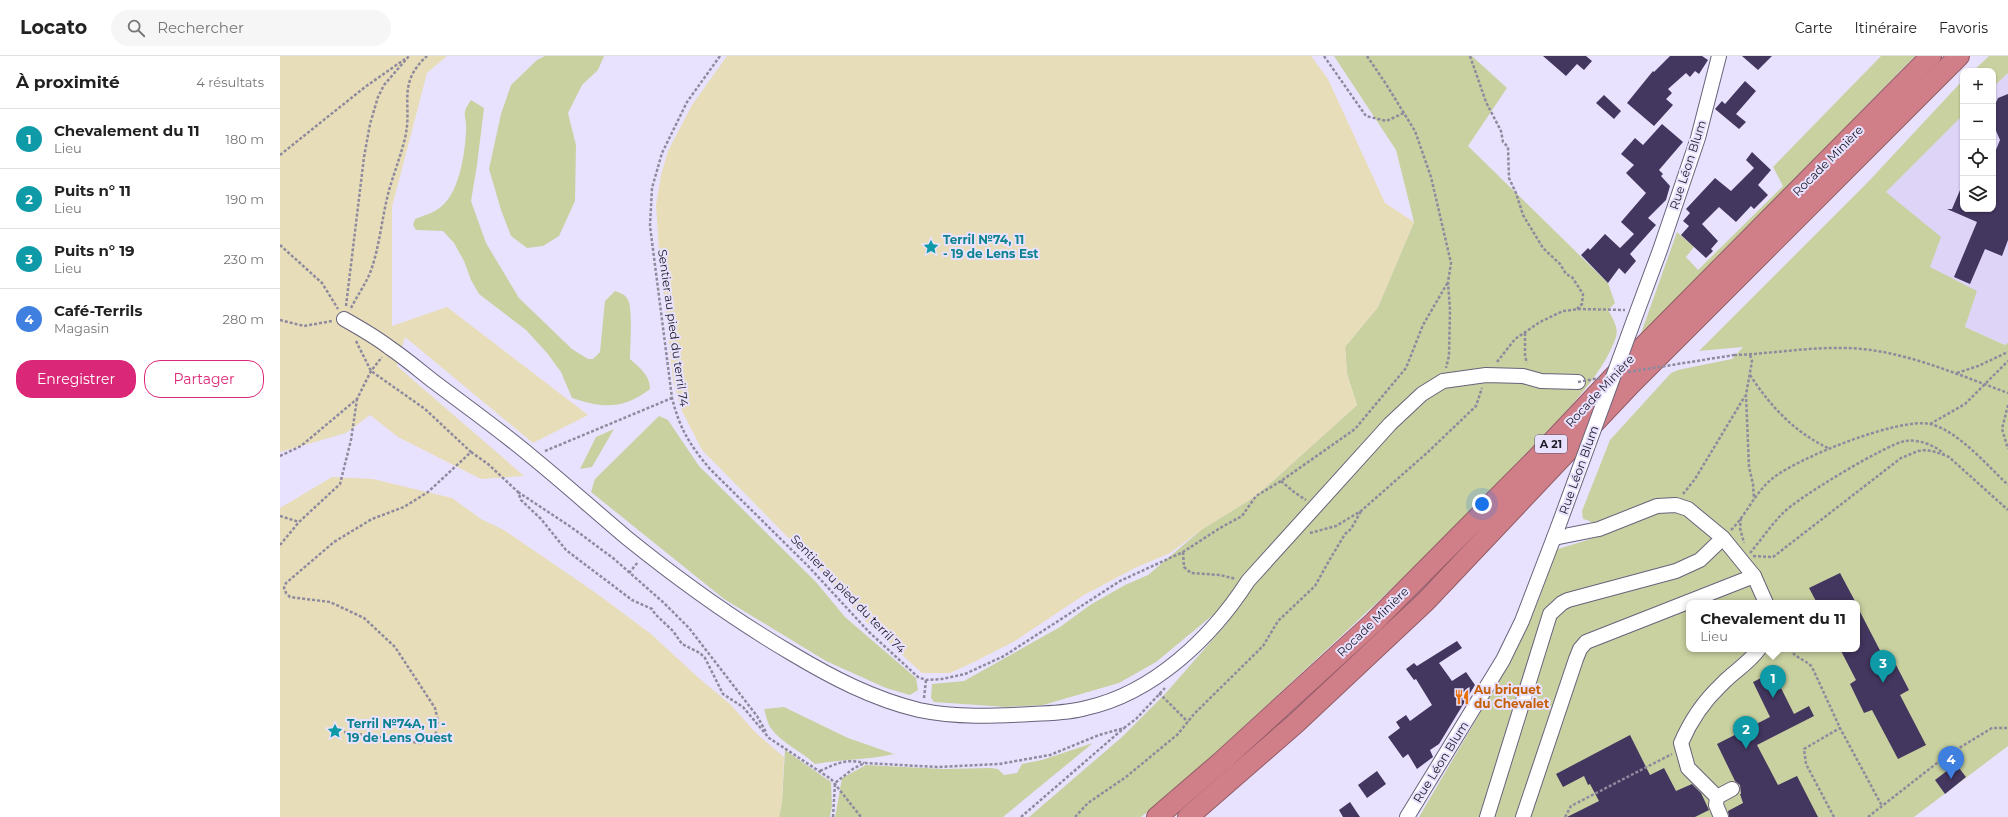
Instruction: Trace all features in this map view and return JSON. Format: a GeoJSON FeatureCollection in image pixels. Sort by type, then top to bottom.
{"type":"FeatureCollection","features":[{"type":"Feature","properties":{"kind":"highway","name":"Rocade Minière"},"geometry":{"type":"LineString","coordinates":[[1157,817],[1221,762],[1374,622],[1535,460],[1618,372],[1706,285],[1931,56]]}},
{"type":"Feature","properties":{"kind":"highway","name":"Rocade Minière"},"geometry":{"type":"LineString","coordinates":[[1188,817],[1296,723],[1426,601],[1631,384],[1960,56]]}},
{"type":"Feature","properties":{"kind":"street","name":"Rue Léon Blum"},"geometry":{"type":"LineString","coordinates":[[1407,817],[1503,660],[1522,622],[1660,250],[1698,138],[1719,56]]}},
{"type":"Feature","properties":{"kind":"street"},"geometry":{"type":"LineString","coordinates":[[344,319],[391,348],[532,456],[626,537],[715,604],[779,646],[833,678],[891,702],[920,710],[968,717],[1052,713],[1086,708],[1113,699],[1148,682],[1202,641],[1232,606],[1246,584],[1289,534],[1390,424],[1422,394],[1442,381],[1486,375],[1523,376],[1541,381],[1578,382]]}},
{"type":"Feature","properties":{"kind":"street"},"geometry":{"type":"LineString","coordinates":[[1556,532],[1599,529],[1657,506],[1675,505],[1688,509],[1723,538],[1754,576],[1765,600]]}},
{"type":"Feature","properties":{"kind":"street"},"geometry":{"type":"LineString","coordinates":[[1487,817],[1550,614],[1562,603],[1568,600],[1676,571],[1700,560],[1723,538]]}},
{"type":"Feature","properties":{"kind":"street"},"geometry":{"type":"LineString","coordinates":[[1693,600],[1754,576]]}},
{"type":"Feature","properties":{"kind":"street"},"geometry":{"type":"LineString","coordinates":[[1523,817],[1576,658],[1586,642],[1686,603]]}},
{"type":"Feature","properties":{"kind":"street"},"geometry":{"type":"LineString","coordinates":[[1717,797],[1688,768],[1681,743],[1688,728],[1707,700],[1721,684],[1749,662],[1757,652]]}},
{"type":"Feature","properties":{"kind":"street"},"geometry":{"type":"LineString","coordinates":[[1717,797],[1732,789]]}},
{"type":"Feature","properties":{"kind":"street"},"geometry":{"type":"LineString","coordinates":[[1717,797],[1716,805],[1721,817]]}},
{"type":"Feature","properties":{"kind":"path"},"geometry":{"type":"LineString","coordinates":[[280,155],[365,87],[409,56]]}},
{"type":"Feature","properties":{"kind":"path"},"geometry":{"type":"LineString","coordinates":[[344,319],[364,157],[370,124],[378,98],[384,85],[409,56]]}},
{"type":"Feature","properties":{"kind":"path"},"geometry":{"type":"LineString","coordinates":[[344,319],[370,273],[390,187],[406,135],[408,116],[406,100],[409,82],[420,62],[427,56]]}},
{"type":"Feature","properties":{"kind":"path","name":"Sentier au pied du terril 74"},"geometry":{"type":"LineString","coordinates":[[720,56],[687,102],[662,153],[652,188],[650,226],[672,398],[678,422],[695,451],[710,469],[809,567],[868,632],[918,677],[926,680]]}},
{"type":"Feature","properties":{"kind":"path"},"geometry":{"type":"LineString","coordinates":[[1324,56],[1366,116],[1386,122],[1404,113]]}},
{"type":"Feature","properties":{"kind":"path"},"geometry":{"type":"LineString","coordinates":[[1367,56],[1415,131],[1431,177],[1451,263],[1448,282],[1450,310],[1449,356],[1442,381]]}},
{"type":"Feature","properties":{"kind":"path"},"geometry":{"type":"LineString","coordinates":[[1470,56],[1486,102],[1501,131],[1503,142],[1508,147],[1509,178],[1516,193],[1523,215],[1542,248],[1560,264],[1566,274],[1572,277],[1583,294],[1582,304],[1576,310]]}},
{"type":"Feature","properties":{"kind":"path"},"geometry":{"type":"LineString","coordinates":[[280,245],[322,284],[344,319],[371,371],[425,409],[471,452],[488,464],[518,492],[571,526],[613,558],[648,588],[684,623],[757,716],[769,738]]}},
{"type":"Feature","properties":{"kind":"path"},"geometry":{"type":"LineString","coordinates":[[924,696],[926,680],[965,674],[1004,656],[1120,581],[1183,552],[1220,528],[1242,516],[1256,496],[1281,481],[1355,429],[1406,368],[1424,325],[1448,282]]}},
{"type":"Feature","properties":{"kind":"path"},"geometry":{"type":"LineString","coordinates":[[1289,534],[1307,534],[1336,526],[1361,511],[1428,452],[1476,406],[1486,375],[1515,339],[1525,332],[1563,311],[1626,310],[1635,316]]}},
{"type":"Feature","properties":{"kind":"path"},"geometry":{"type":"LineString","coordinates":[[280,320],[304,326],[344,319]]}},
{"type":"Feature","properties":{"kind":"path"},"geometry":{"type":"LineString","coordinates":[[1525,332],[1525,356],[1528,378]]}},
{"type":"Feature","properties":{"kind":"path"},"geometry":{"type":"LineString","coordinates":[[280,545],[299,522],[340,484],[351,440],[357,399],[371,371],[391,348]]}},
{"type":"Feature","properties":{"kind":"path"},"geometry":{"type":"LineString","coordinates":[[1621,373],[1734,355],[1835,348],[1859,349],[1905,357],[1957,373],[2008,393]]}},
{"type":"Feature","properties":{"kind":"path"},"geometry":{"type":"LineString","coordinates":[[1957,373],[1978,366],[2008,352]]}},
{"type":"Feature","properties":{"kind":"path"},"geometry":{"type":"LineString","coordinates":[[1750,355],[1752,361],[1746,395],[1749,466],[1753,484],[1754,499]]}},
{"type":"Feature","properties":{"kind":"path"},"geometry":{"type":"LineString","coordinates":[[1930,424],[1965,404],[2008,362]]}},
{"type":"Feature","properties":{"kind":"path"},"geometry":{"type":"LineString","coordinates":[[1750,374],[1786,420],[1800,432],[1830,449]]}},
{"type":"Feature","properties":{"kind":"path"},"geometry":{"type":"LineString","coordinates":[[1578,382],[1607,376]]}},
{"type":"Feature","properties":{"kind":"path"},"geometry":{"type":"LineString","coordinates":[[1675,505],[1695,478],[1746,395]]}},
{"type":"Feature","properties":{"kind":"path"},"geometry":{"type":"LineString","coordinates":[[532,456],[672,398]]}},
{"type":"Feature","properties":{"kind":"path"},"geometry":{"type":"LineString","coordinates":[[280,456],[301,446],[357,399]]}},
{"type":"Feature","properties":{"kind":"path"},"geometry":{"type":"LineString","coordinates":[[2008,406],[2002,429],[2008,449]]}},
{"type":"Feature","properties":{"kind":"path"},"geometry":{"type":"LineString","coordinates":[[1723,538],[1773,478],[1830,449],[1870,434],[1909,423],[1930,424],[1956,436],[2008,485]]}},
{"type":"Feature","properties":{"kind":"path"},"geometry":{"type":"LineString","coordinates":[[1945,455],[1926,450],[1918,451],[1901,458],[1773,557],[1750,555],[1783,513],[1804,496],[1875,454],[1903,441],[1911,440],[1936,448],[1949,457],[2008,510]]}},
{"type":"Feature","properties":{"kind":"path"},"geometry":{"type":"LineString","coordinates":[[280,590],[284,588],[286,583],[334,542],[372,519],[404,507],[428,492],[471,452]]}},
{"type":"Feature","properties":{"kind":"path"},"geometry":{"type":"LineString","coordinates":[[1281,481],[1294,492],[1305,498],[1313,508]]}},
{"type":"Feature","properties":{"kind":"path"},"geometry":{"type":"LineString","coordinates":[[518,492],[521,500],[541,519],[566,550],[632,600],[652,609],[655,614],[673,631],[682,644],[700,653],[705,658],[723,694],[743,707],[769,738],[835,783],[861,817]]}},
{"type":"Feature","properties":{"kind":"path"},"geometry":{"type":"LineString","coordinates":[[1075,817],[1088,803],[1126,777],[1178,734],[1262,646],[1278,621],[1315,586],[1345,534],[1352,529],[1361,511]]}},
{"type":"Feature","properties":{"kind":"path"},"geometry":{"type":"LineString","coordinates":[[280,516],[299,522]]}},
{"type":"Feature","properties":{"kind":"path"},"geometry":{"type":"LineString","coordinates":[[1741,518],[1744,547]]}},
{"type":"Feature","properties":{"kind":"path"},"geometry":{"type":"LineString","coordinates":[[1183,552],[1184,567],[1191,573],[1232,577],[1246,584]]}},
{"type":"Feature","properties":{"kind":"path"},"geometry":{"type":"LineString","coordinates":[[284,588],[290,597],[330,602],[364,618],[395,647],[435,708],[438,721],[436,733],[430,740],[420,743],[344,732]]}},
{"type":"Feature","properties":{"kind":"path"},"geometry":{"type":"LineString","coordinates":[[1792,652],[1795,656],[1807,662],[1812,667],[1840,728],[1882,806]]}},
{"type":"Feature","properties":{"kind":"path"},"geometry":{"type":"LineString","coordinates":[[1021,817],[1136,719],[1170,683]]}},
{"type":"Feature","properties":{"kind":"path"},"geometry":{"type":"LineString","coordinates":[[1159,694],[1188,722]]}},
{"type":"Feature","properties":{"kind":"path"},"geometry":{"type":"LineString","coordinates":[[819,772],[836,763],[849,760],[865,763],[936,767],[999,764],[1050,755],[1099,735],[1124,728]]}},
{"type":"Feature","properties":{"kind":"path"},"geometry":{"type":"LineString","coordinates":[[1834,817],[1806,764],[1804,749],[1840,728]]}},
{"type":"Feature","properties":{"kind":"path"},"geometry":{"type":"LineString","coordinates":[[1868,817],[1946,756],[1982,733],[1992,728],[2008,728]]}},
{"type":"Feature","properties":{"kind":"path"},"geometry":{"type":"LineString","coordinates":[[1565,817],[1571,806],[1682,749]]}},
{"type":"Feature","properties":{"kind":"path"},"geometry":{"type":"LineString","coordinates":[[833,817],[835,783],[854,768],[865,763]]}},
{"type":"Feature","properties":{"kind":"shaded area"},"geometry":{"type":"Polygon","coordinates":[[[2008,73],[2008,343],[2006,345],[1965,327],[1977,291],[1929,267],[1886,192],[1960,118],[1960,212],[1996,212],[1996,84],[2008,73]]]}},
{"type":"Feature","properties":{"kind":"green space"},"geometry":{"type":"Polygon","coordinates":[[[545,56],[604,56],[598,70],[582,85],[568,113],[576,145],[575,201],[559,236],[543,246],[527,248],[511,236],[501,210],[489,169],[501,114],[511,85],[537,60],[545,56]]]}},
{"type":"Feature","properties":{"kind":"green space"},"geometry":{"type":"Polygon","coordinates":[[[1334,56],[1472,56],[1507,88],[1468,146],[1608,283],[1615,303],[1608,310],[1616,326],[1616,337],[1600,368],[1577,399],[1485,497],[1400,581],[1181,785],[1141,817],[1029,817],[1122,737],[1165,694],[1228,622],[1219,610],[1156,662],[1119,683],[1043,705],[1006,707],[934,702],[931,698],[932,684],[964,681],[1060,627],[1090,605],[1125,585],[1148,575],[1201,530],[1256,496],[1357,405],[1347,374],[1345,347],[1378,307],[1414,222],[1396,150],[1334,56]]]}},
{"type":"Feature","properties":{"kind":"green space"},"geometry":{"type":"Polygon","coordinates":[[[1881,56],[1915,56],[1640,336],[1677,232],[1694,247],[1686,257],[1698,270],[1783,186],[1773,167],[1881,56]]]}},
{"type":"Feature","properties":{"kind":"green space"},"geometry":{"type":"Polygon","coordinates":[[[1989,56],[2008,56],[2008,73],[1996,84],[1996,68],[1976,68],[1989,56]]]}},
{"type":"Feature","properties":{"kind":"green space"},"geometry":{"type":"Polygon","coordinates":[[[1960,83],[1960,118],[1886,192],[1941,237],[1930,267],[1977,291],[1965,327],[2005,345],[2008,343],[2008,746],[1914,817],[1419,817],[1490,696],[1526,626],[1539,599],[1555,550],[1600,536],[1595,524],[1583,519],[1582,511],[1610,440],[1671,373],[1678,370],[1732,359],[1743,347],[1699,351],[1868,182],[1960,83]]]}},
{"type":"Feature","properties":{"kind":"green space"},"geometry":{"type":"Polygon","coordinates":[[[471,100],[484,108],[471,201],[486,243],[519,298],[572,349],[588,359],[593,359],[600,352],[605,301],[615,291],[626,296],[630,305],[630,359],[644,372],[650,384],[650,389],[631,401],[621,404],[603,405],[593,404],[572,398],[561,372],[547,353],[526,330],[479,294],[454,243],[443,231],[416,230],[413,225],[415,219],[435,211],[445,203],[456,185],[460,174],[464,151],[466,131],[465,112],[471,100]]]}},
{"type":"Feature","properties":{"kind":"green space"},"geometry":{"type":"Polygon","coordinates":[[[659,416],[668,420],[699,466],[816,582],[845,617],[916,678],[918,690],[910,695],[886,688],[826,661],[724,599],[591,492],[595,479],[659,416]]]}},
{"type":"Feature","properties":{"kind":"green space"},"geometry":{"type":"Polygon","coordinates":[[[614,429],[592,467],[580,469],[596,437],[614,429]]]}},
{"type":"Feature","properties":{"kind":"green space"},"geometry":{"type":"Polygon","coordinates":[[[784,707],[848,738],[894,754],[815,764],[780,738],[770,727],[764,709],[784,707]]]}},
{"type":"Feature","properties":{"kind":"green space"},"geometry":{"type":"Polygon","coordinates":[[[1093,743],[1003,817],[835,817],[842,778],[866,765],[943,769],[991,768],[998,769],[1004,775],[1017,773],[1022,764],[1042,760],[1093,743]]]}},
{"type":"Feature","properties":{"kind":"green space"},"geometry":{"type":"Polygon","coordinates":[[[785,750],[831,782],[832,806],[830,817],[779,817],[782,802],[785,750]]]}},
{"type":"Feature","properties":{"kind":"sand"},"geometry":{"type":"Polygon","coordinates":[[[280,56],[447,56],[427,73],[392,207],[392,326],[447,307],[588,415],[533,443],[405,337],[397,366],[524,476],[481,479],[398,437],[370,415],[346,433],[280,452],[280,56]]]}},
{"type":"Feature","properties":{"kind":"sand"},"geometry":{"type":"Polygon","coordinates":[[[727,56],[1311,56],[1328,79],[1385,203],[1414,222],[1378,307],[1345,347],[1347,374],[1357,405],[1256,496],[1201,530],[1170,553],[1135,568],[1084,595],[1015,641],[972,663],[950,673],[922,673],[866,622],[813,563],[702,450],[681,409],[673,380],[659,251],[656,205],[661,175],[668,151],[692,105],[727,56]]]}},
{"type":"Feature","properties":{"kind":"sand"},"geometry":{"type":"Polygon","coordinates":[[[332,477],[373,479],[452,498],[481,519],[504,530],[596,593],[651,634],[701,680],[730,704],[757,734],[784,757],[782,802],[779,817],[280,817],[280,508],[332,477]]]}},
{"type":"Feature","properties":{"kind":"building"},"geometry":{"type":"Polygon","coordinates":[[[1543,56],[1586,56],[1592,61],[1584,70],[1577,64],[1566,76],[1543,56]]]}},
{"type":"Feature","properties":{"kind":"building"},"geometry":{"type":"Polygon","coordinates":[[[1670,56],[1702,56],[1708,60],[1699,74],[1695,71],[1690,77],[1686,73],[1668,89],[1672,93],[1666,99],[1673,105],[1654,126],[1627,103],[1653,71],[1654,72],[1670,56]]]}},
{"type":"Feature","properties":{"kind":"building"},"geometry":{"type":"Polygon","coordinates":[[[1742,56],[1772,56],[1758,70],[1742,56]]]}},
{"type":"Feature","properties":{"kind":"building"},"geometry":{"type":"Polygon","coordinates":[[[1745,81],[1756,91],[1736,114],[1746,122],[1739,129],[1715,109],[1722,101],[1725,104],[1745,81]]]}},
{"type":"Feature","properties":{"kind":"building"},"geometry":{"type":"Polygon","coordinates":[[[2008,94],[2008,240],[2002,256],[1985,249],[1970,284],[1954,277],[1977,222],[1947,209],[1952,209],[1960,190],[1960,212],[1996,212],[1996,150],[2000,140],[1996,131],[1996,102],[1998,98],[2008,94]]]}},
{"type":"Feature","properties":{"kind":"building"},"geometry":{"type":"Polygon","coordinates":[[[1604,95],[1621,111],[1614,119],[1596,103],[1604,95]]]}},
{"type":"Feature","properties":{"kind":"building"},"geometry":{"type":"Polygon","coordinates":[[[1662,124],[1683,142],[1659,170],[1663,174],[1661,176],[1670,186],[1666,200],[1648,218],[1656,225],[1630,254],[1636,261],[1625,274],[1619,268],[1608,283],[1581,255],[1588,248],[1590,250],[1605,234],[1620,248],[1634,234],[1621,222],[1646,193],[1626,173],[1634,165],[1621,154],[1635,138],[1643,145],[1662,124]]]}},
{"type":"Feature","properties":{"kind":"building"},"geometry":{"type":"Polygon","coordinates":[[[1752,152],[1771,170],[1758,185],[1768,195],[1754,209],[1751,206],[1736,222],[1719,207],[1702,224],[1718,241],[1711,249],[1713,251],[1706,258],[1681,235],[1689,226],[1683,221],[1690,213],[1686,209],[1715,178],[1731,191],[1754,168],[1746,160],[1752,152]]]}},
{"type":"Feature","properties":{"kind":"building"},"geometry":{"type":"Polygon","coordinates":[[[1840,573],[1854,600],[1815,600],[1809,588],[1840,573]]]}},
{"type":"Feature","properties":{"kind":"building"},"geometry":{"type":"Polygon","coordinates":[[[1860,612],[1887,664],[1894,661],[1909,690],[1900,695],[1926,745],[1898,759],[1872,710],[1864,713],[1850,684],[1856,680],[1842,652],[1860,652],[1860,612]]]}},
{"type":"Feature","properties":{"kind":"building"},"geometry":{"type":"Polygon","coordinates":[[[1457,641],[1462,648],[1439,663],[1452,681],[1466,672],[1475,685],[1439,744],[1430,750],[1433,757],[1417,769],[1408,754],[1403,758],[1388,737],[1400,728],[1396,722],[1406,715],[1410,721],[1432,705],[1416,679],[1414,680],[1406,669],[1414,663],[1417,666],[1457,641]]]}},
{"type":"Feature","properties":{"kind":"building"},"geometry":{"type":"Polygon","coordinates":[[[1773,672],[1794,714],[1809,706],[1814,716],[1757,745],[1778,785],[1797,776],[1818,817],[1729,817],[1728,811],[1743,803],[1740,794],[1740,785],[1735,781],[1717,744],[1770,717],[1753,682],[1773,672]]]}},
{"type":"Feature","properties":{"kind":"building"},"geometry":{"type":"Polygon","coordinates":[[[1630,735],[1650,775],[1664,768],[1676,791],[1692,784],[1701,793],[1709,810],[1695,817],[1567,817],[1599,801],[1590,784],[1588,785],[1584,776],[1563,787],[1556,774],[1630,735]]]}},
{"type":"Feature","properties":{"kind":"building"},"geometry":{"type":"Polygon","coordinates":[[[1956,764],[1966,777],[1945,794],[1935,780],[1956,764]]]}},
{"type":"Feature","properties":{"kind":"building"},"geometry":{"type":"Polygon","coordinates":[[[1377,771],[1386,784],[1367,798],[1358,785],[1377,771]]]}},
{"type":"Feature","properties":{"kind":"building"},"geometry":{"type":"Polygon","coordinates":[[[1350,802],[1360,817],[1343,817],[1339,810],[1350,802]]]}},
{"type":"Feature","properties":{"kind":"place","name":"Terril №74, 11 - 19 de Lens Est"},"geometry":{"type":"Point","coordinates":[931,247]}},
{"type":"Feature","properties":{"kind":"place","name":"Puits n° 19"},"geometry":{"type":"Point","coordinates":[1883,683]}},
{"type":"Feature","properties":{"kind":"place","name":"Au briquet du Chevalet"},"geometry":{"type":"Point","coordinates":[1462,697]}},
{"type":"Feature","properties":{"kind":"place","name":"Chevalement du 11"},"geometry":{"type":"Point","coordinates":[1773,698]}},
{"type":"Feature","properties":{"kind":"place","name":"Terril №74A, 11 - 19 de Lens Ouest"},"geometry":{"type":"Point","coordinates":[335,731]}},
{"type":"Feature","properties":{"kind":"place","name":"Puits n° 11"},"geometry":{"type":"Point","coordinates":[1746,749]}},
{"type":"Feature","properties":{"kind":"place","name":"Café-Terrils"},"geometry":{"type":"Point","coordinates":[1951,779]}}]}
